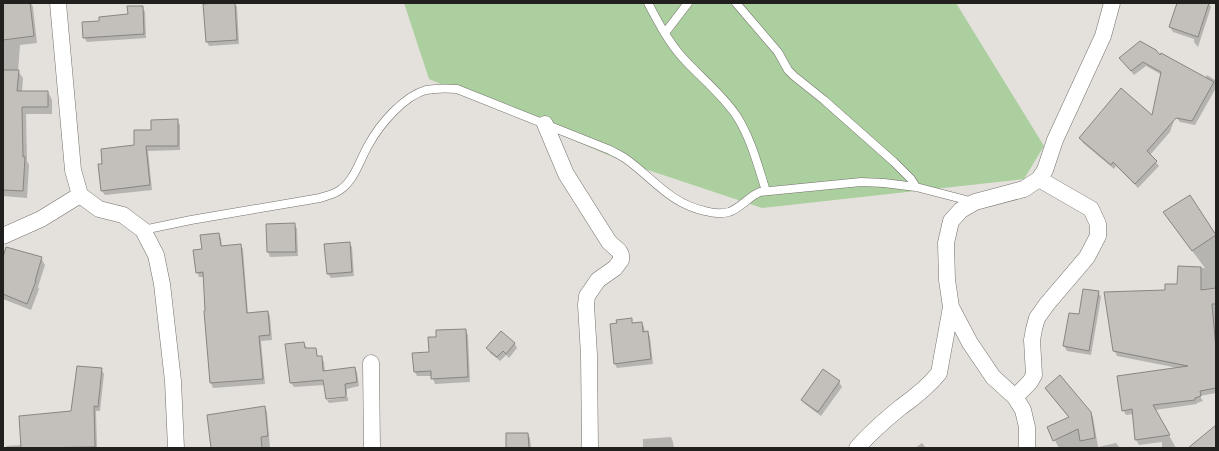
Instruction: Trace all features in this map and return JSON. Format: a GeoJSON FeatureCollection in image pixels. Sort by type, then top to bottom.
{"type":"FeatureCollection","features":[{"type":"Feature","properties":{"kind":"street"},"geometry":{"type":"LineString","coordinates":[[58,3],[73,170],[80,194],[99,209],[123,215],[143,230],[156,255],[162,284],[173,381],[176,448]]}},
{"type":"Feature","properties":{"kind":"street"},"geometry":{"type":"LineString","coordinates":[[857,448],[871,441],[932,382],[939,373],[951,308],[947,280],[946,243],[951,221],[961,210],[975,202],[1024,189],[1039,179],[1045,170],[1055,140],[1103,36],[1112,3]]}},
{"type":"Feature","properties":{"kind":"street"},"geometry":{"type":"LineString","coordinates":[[545,124],[566,174],[609,242],[619,251],[621,255],[621,260],[615,268],[598,280],[587,296],[590,448]]}},
{"type":"Feature","properties":{"kind":"street"},"geometry":{"type":"LineString","coordinates":[[1015,397],[1030,382],[1034,375],[1032,340],[1037,318],[1087,257],[1098,236],[1098,224],[1091,209],[1039,179]]}},
{"type":"Feature","properties":{"kind":"street"},"geometry":{"type":"LineString","coordinates":[[3,236],[41,219],[80,194]]}},
{"type":"Feature","properties":{"kind":"street"},"geometry":{"type":"LineString","coordinates":[[951,308],[970,343],[993,377],[1015,397],[1023,410],[1027,427],[1027,448]]}},
{"type":"Feature","properties":{"kind":"street"},"geometry":{"type":"LineString","coordinates":[[371,363],[372,448]]}},
{"type":"Feature","properties":{"kind":"lane"},"geometry":{"type":"LineString","coordinates":[[648,3],[665,33],[682,57],[718,93],[736,115],[747,135],[766,191]]}},
{"type":"Feature","properties":{"kind":"lane"},"geometry":{"type":"LineString","coordinates":[[665,33],[688,3]]}},
{"type":"Feature","properties":{"kind":"lane"},"geometry":{"type":"LineString","coordinates":[[736,3],[778,52],[788,70],[894,162],[911,179],[916,187]]}},
{"type":"Feature","properties":{"kind":"lane"},"geometry":{"type":"LineString","coordinates":[[143,230],[320,198],[340,190],[351,179],[369,143],[382,124],[393,112],[408,100],[424,91],[439,88],[456,89],[610,150],[626,159],[658,187],[680,202],[696,209],[716,213],[729,212],[755,194],[766,191],[861,182],[916,187],[975,202]]}},
{"type":"Feature","properties":{"kind":"green space"},"geometry":{"type":"Polygon","coordinates":[[[404,3],[956,3],[1044,146],[1024,179],[762,208],[627,163],[429,79],[404,3]]]}},
{"type":"Feature","properties":{"kind":"building"},"geometry":{"type":"Polygon","coordinates":[[[3,3],[30,3],[34,36],[3,40],[3,3]]]}},
{"type":"Feature","properties":{"kind":"building"},"geometry":{"type":"Polygon","coordinates":[[[235,3],[237,40],[206,42],[203,4],[235,3]]]}},
{"type":"Feature","properties":{"kind":"building"},"geometry":{"type":"Polygon","coordinates":[[[1177,3],[1209,3],[1198,37],[1169,27],[1177,3]]]}},
{"type":"Feature","properties":{"kind":"building"},"geometry":{"type":"Polygon","coordinates":[[[127,6],[143,6],[144,34],[83,38],[82,22],[99,21],[99,17],[128,14],[127,6]]]}},
{"type":"Feature","properties":{"kind":"building"},"geometry":{"type":"Polygon","coordinates":[[[1140,41],[1156,50],[1160,55],[1161,53],[1214,82],[1192,121],[1176,118],[1147,151],[1157,161],[1135,184],[1113,162],[1111,165],[1079,138],[1121,88],[1152,115],[1161,72],[1143,62],[1131,71],[1119,58],[1140,41]]]}},
{"type":"Feature","properties":{"kind":"building"},"geometry":{"type":"Polygon","coordinates":[[[3,70],[19,70],[17,91],[48,91],[48,107],[22,107],[23,157],[25,157],[23,191],[3,190],[3,70]]]}},
{"type":"Feature","properties":{"kind":"building"},"geometry":{"type":"Polygon","coordinates":[[[178,119],[178,146],[146,146],[150,185],[101,191],[98,164],[102,164],[101,149],[134,145],[134,130],[151,130],[151,120],[178,119]]]}},
{"type":"Feature","properties":{"kind":"building"},"geometry":{"type":"Polygon","coordinates":[[[1190,195],[1216,235],[1192,251],[1163,212],[1190,195]]]}},
{"type":"Feature","properties":{"kind":"building"},"geometry":{"type":"Polygon","coordinates":[[[295,223],[296,252],[267,252],[266,224],[295,223]]]}},
{"type":"Feature","properties":{"kind":"building"},"geometry":{"type":"Polygon","coordinates":[[[219,233],[221,246],[241,244],[247,313],[268,311],[270,335],[259,336],[263,379],[210,383],[204,311],[203,272],[196,273],[193,250],[202,249],[200,235],[219,233]]]}},
{"type":"Feature","properties":{"kind":"building"},"geometry":{"type":"Polygon","coordinates":[[[350,242],[352,272],[327,274],[324,244],[350,242]]]}},
{"type":"Feature","properties":{"kind":"building"},"geometry":{"type":"Polygon","coordinates":[[[6,247],[42,257],[36,281],[27,304],[3,294],[3,257],[6,247]]]}},
{"type":"Feature","properties":{"kind":"building"},"geometry":{"type":"Polygon","coordinates":[[[1178,266],[1201,267],[1201,290],[1216,288],[1216,304],[1212,304],[1216,349],[1216,388],[1200,391],[1201,396],[1195,398],[1195,400],[1153,405],[1170,435],[1135,440],[1132,409],[1122,411],[1117,376],[1188,366],[1113,351],[1104,292],[1165,290],[1165,284],[1177,284],[1178,266]]]}},
{"type":"Feature","properties":{"kind":"building"},"geometry":{"type":"Polygon","coordinates":[[[1083,289],[1099,291],[1089,351],[1063,346],[1069,313],[1079,314],[1083,289]]]}},
{"type":"Feature","properties":{"kind":"building"},"geometry":{"type":"Polygon","coordinates":[[[632,318],[632,323],[642,322],[643,332],[648,331],[651,359],[614,364],[610,324],[617,323],[616,320],[632,318]]]}},
{"type":"Feature","properties":{"kind":"building"},"geometry":{"type":"Polygon","coordinates":[[[466,329],[468,377],[431,379],[431,371],[414,372],[412,353],[429,352],[428,337],[436,337],[436,330],[466,329]]]}},
{"type":"Feature","properties":{"kind":"building"},"geometry":{"type":"Polygon","coordinates":[[[501,331],[515,343],[506,354],[503,351],[497,357],[486,348],[501,331]]]}},
{"type":"Feature","properties":{"kind":"building"},"geometry":{"type":"Polygon","coordinates":[[[304,342],[305,348],[316,348],[317,356],[322,356],[323,371],[355,367],[357,382],[345,384],[346,397],[326,399],[323,380],[290,383],[285,344],[304,342]]]}},
{"type":"Feature","properties":{"kind":"building"},"geometry":{"type":"Polygon","coordinates":[[[77,366],[102,368],[98,407],[94,406],[95,447],[21,448],[19,416],[71,411],[77,366]]]}},
{"type":"Feature","properties":{"kind":"building"},"geometry":{"type":"Polygon","coordinates":[[[823,369],[840,381],[818,412],[801,400],[823,369]]]}},
{"type":"Feature","properties":{"kind":"building"},"geometry":{"type":"Polygon","coordinates":[[[1060,375],[1091,412],[1095,438],[1080,441],[1078,429],[1053,441],[1047,427],[1069,417],[1045,388],[1060,375]]]}},
{"type":"Feature","properties":{"kind":"building"},"geometry":{"type":"Polygon","coordinates":[[[265,406],[268,436],[261,437],[262,448],[211,448],[207,415],[265,406]]]}},
{"type":"Feature","properties":{"kind":"building"},"geometry":{"type":"Polygon","coordinates":[[[1216,425],[1216,448],[1188,448],[1216,425]]]}},
{"type":"Feature","properties":{"kind":"building"},"geometry":{"type":"Polygon","coordinates":[[[506,433],[528,433],[529,448],[506,448],[506,433]]]}}]}
